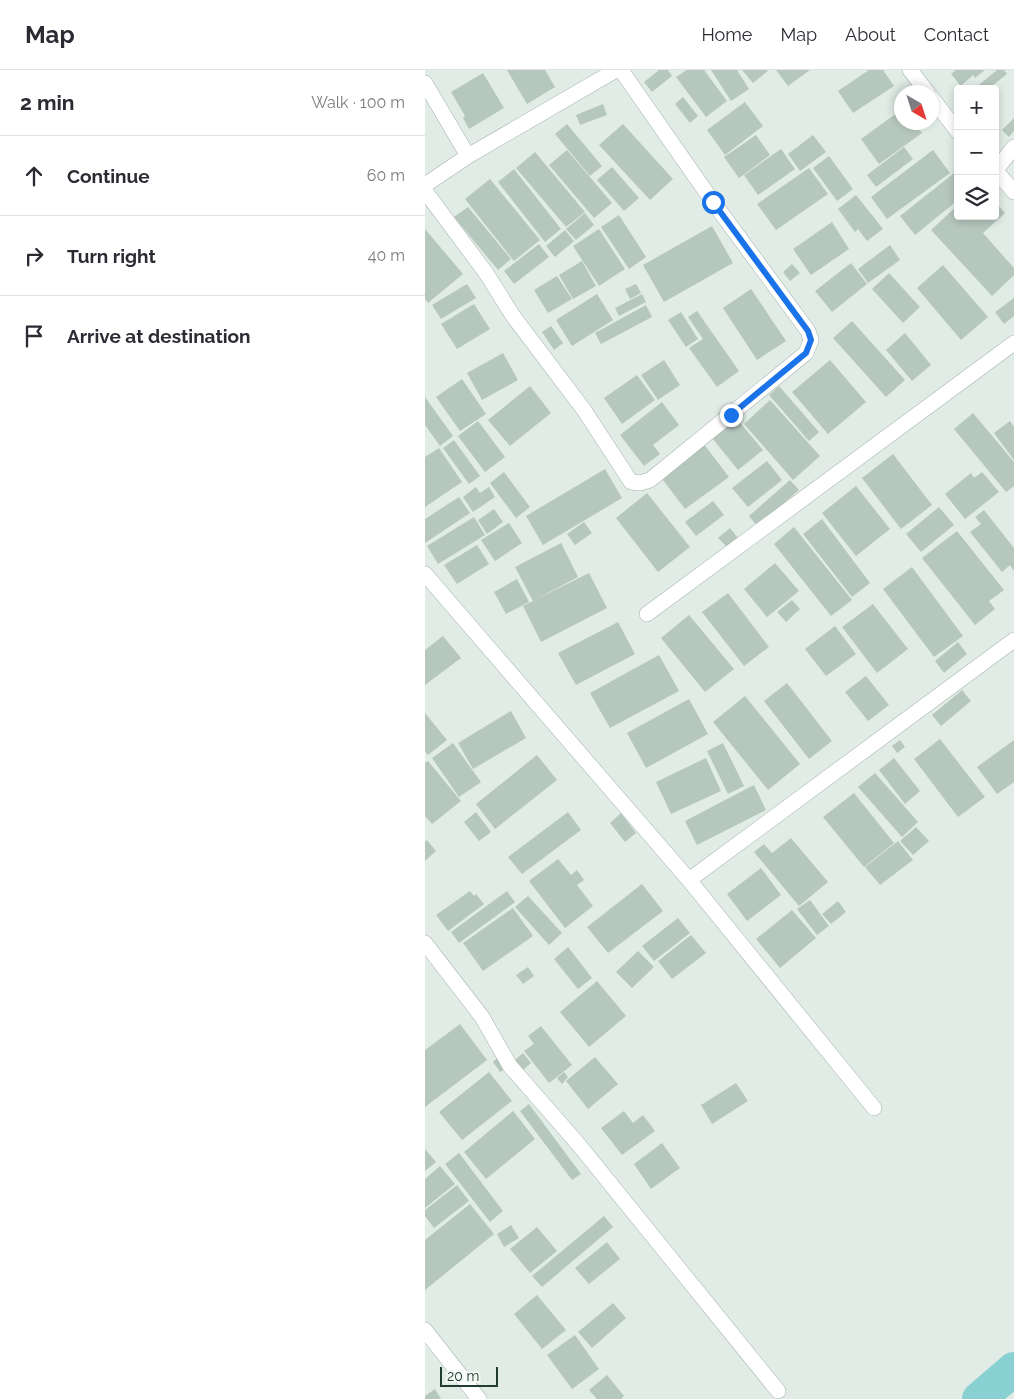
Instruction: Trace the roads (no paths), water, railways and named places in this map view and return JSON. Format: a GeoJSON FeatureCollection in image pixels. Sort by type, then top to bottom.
{"type":"FeatureCollection","features":[{"type":"Feature","properties":{"kind":"street"},"geometry":{"type":"LineString","coordinates":[[425,185],[468,156],[616,70]]}},
{"type":"Feature","properties":{"kind":"street"},"geometry":{"type":"LineString","coordinates":[[425,191],[486,273],[513,316],[584,410],[631,482],[640,484],[650,480],[806,353],[811,340],[808,331],[713,202],[621,70]]}},
{"type":"Feature","properties":{"kind":"street"},"geometry":{"type":"LineString","coordinates":[[911,70],[922,85]]}},
{"type":"Feature","properties":{"kind":"street"},"geometry":{"type":"LineString","coordinates":[[425,83],[468,156]]}},
{"type":"Feature","properties":{"kind":"street"},"geometry":{"type":"LineString","coordinates":[[939,108],[956,130]]}},
{"type":"Feature","properties":{"kind":"street"},"geometry":{"type":"LineString","coordinates":[[999,166],[1014,147]]}},
{"type":"Feature","properties":{"kind":"street"},"geometry":{"type":"LineString","coordinates":[[999,175],[1014,192]]}},
{"type":"Feature","properties":{"kind":"street"},"geometry":{"type":"LineString","coordinates":[[647,614],[1014,343]]}},
{"type":"Feature","properties":{"kind":"street"},"geometry":{"type":"LineString","coordinates":[[425,574],[689,880],[874,1108]]}},
{"type":"Feature","properties":{"kind":"street"},"geometry":{"type":"LineString","coordinates":[[689,880],[1014,640]]}},
{"type":"Feature","properties":{"kind":"street"},"geometry":{"type":"LineString","coordinates":[[425,943],[482,1017],[511,1066],[579,1145],[778,1391]]}},
{"type":"Feature","properties":{"kind":"street"},"geometry":{"type":"LineString","coordinates":[[425,1330],[479,1399]]}},
{"type":"Feature","properties":{"kind":"waterway"},"geometry":{"type":"LineString","coordinates":[[979,1399],[1014,1369]]}}]}
